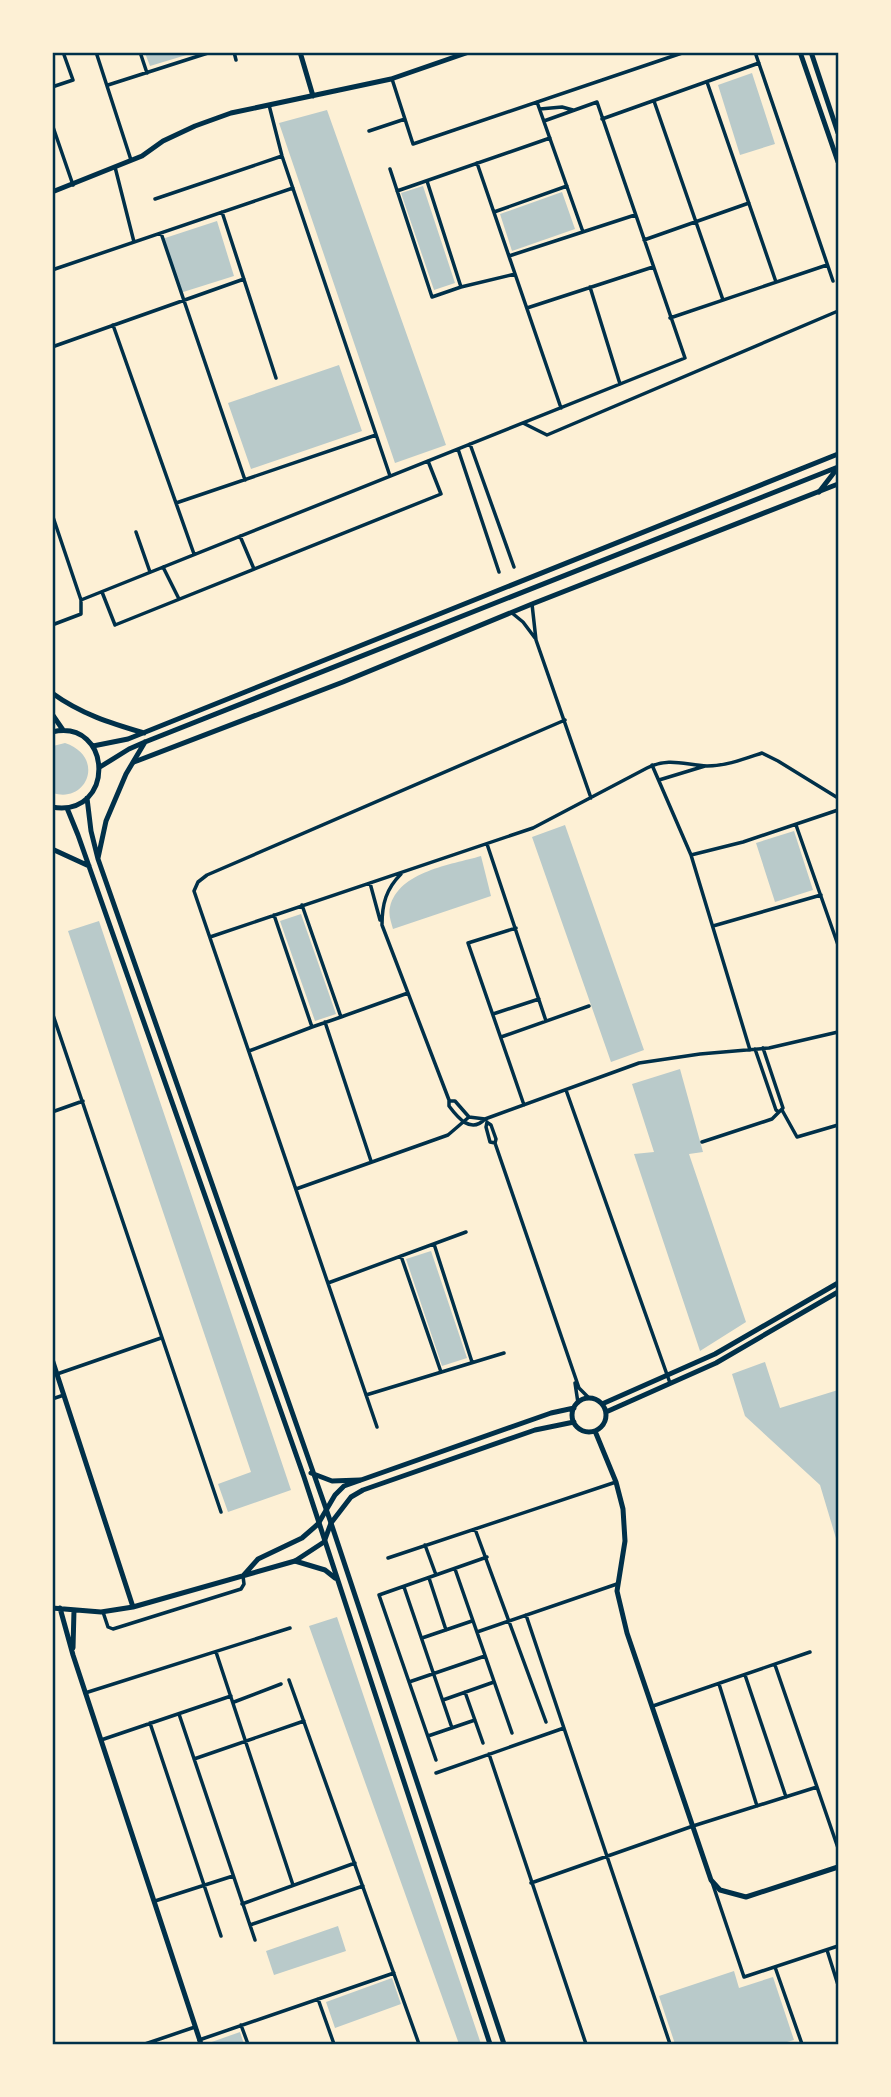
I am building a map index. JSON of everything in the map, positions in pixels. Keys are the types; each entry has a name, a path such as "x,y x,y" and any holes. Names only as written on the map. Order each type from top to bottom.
{"main road":[{"path":"300,52 313,96"},
{"path":"52,192 131,160 195,126 230,113 391,79 469,52"},
{"path":"800,52 838,162"},
{"path":"811,52 838,133"},
{"path":"93,746 144,733 838,454"},
{"path":"819,492 838,468"},
{"path":"100,767 145,742 838,468"},
{"path":"134,762 343,682 511,612 838,484"},
{"path":"52,693 101,721 144,733"},
{"path":"52,714 63,730"},
{"path":"52,732 63,730 80,735 93,746 100,767 98,783 87,798 67,807 52,807"},
{"path":"98,859 106,821 145,742"},
{"path":"87,798 98,859 311,1473 331,1523 504,2045"},
{"path":"67,807 295,1451 490,2045"},
{"path":"52,849 89,866"},
{"path":"602,1404 715,1354 838,1283"},
{"path":"606,1412 716,1363 838,1292"},
{"path":"52,1359 133,1606"},
{"path":"243,1576 258,1559 302,1538 318,1524 344,1486 576,1405 589,1398 602,1404 606,1412 604,1423 595,1431 582,1431 574,1422 576,1405"},
{"path":"531,1421 535,1430"},
{"path":"52,1608 103,1612 295,1561 324,1542 331,1523 351,1497 363,1490 535,1430 574,1422"},
{"path":"595,1431 616,1482 623,1509 625,1541 617,1584 627,1633 711,1880 720,1890 746,1897 838,1867"},
{"path":"392,1469 395,1479"},
{"path":"311,1473 332,1481 360,1480"},
{"path":"295,1561 325,1570 337,1580"},
{"path":"60,1608 85,1693 200,2042"},
{"path":"73,1655 74,1610"}],"street":[{"path":"52,87 73,80 63,52"},
{"path":"96,52 131,160"},
{"path":"140,52 147,73"},
{"path":"108,85 212,52"},
{"path":"234,52 236,60"},
{"path":"666,52 668,58"},
{"path":"391,79 413,144 685,52"},
{"path":"755,52 834,281"},
{"path":"602,119 759,63"},
{"path":"707,82 776,282"},
{"path":"654,101 723,300"},
{"path":"537,102 583,232"},
{"path":"81,600 685,358 597,103 544,121"},
{"path":"268,104 282,156 390,476"},
{"path":"540,109 562,107 576,110"},
{"path":"369,131 405,119"},
{"path":"53,127 73,185"},
{"path":"397,191 550,138"},
{"path":"155,199 282,156"},
{"path":"477,163 561,408"},
{"path":"115,167 134,242"},
{"path":"390,169 432,297 515,274"},
{"path":"426,181 461,287"},
{"path":"494,212 567,186"},
{"path":"52,270 293,188"},
{"path":"644,240 749,203"},
{"path":"222,212 276,378"},
{"path":"509,256 635,215"},
{"path":"161,233 245,480"},
{"path":"670,318 827,265"},
{"path":"527,308 653,267"},
{"path":"52,347 244,279"},
{"path":"590,287 621,384"},
{"path":"523,423 547,435 838,311"},
{"path":"113,326 194,554"},
{"path":"176,503 376,435"},
{"path":"470,444 514,567"},
{"path":"458,449 499,572"},
{"path":"102,592 115,625 179,600 441,494 428,461"},
{"path":"52,514 81,600 81,614 52,625"},
{"path":"136,532 150,572"},
{"path":"240,536 254,569"},
{"path":"163,567 179,600"},
{"path":"532,604 536,640 591,798"},
{"path":"511,612 523,622 536,640"},
{"path":"377,1427 194,891 198,882 207,875 565,720"},
{"path":"659,780 762,753 838,798"},
{"path":"210,937 533,828 652,765 676,761 707,766"},
{"path":"652,765 691,855 752,1050 776,1110 781,1111"},
{"path":"691,855 743,842 838,810"},
{"path":"796,825 838,945"},
{"path":"487,844 546,1021"},
{"path":"382,925 390,884 402,872"},
{"path":"369,883 449,1106 464,1124 482,1123 639,1063 752,1050 838,1032"},
{"path":"713,926 821,895"},
{"path":"302,905 341,1017"},
{"path":"274,915 312,1027"},
{"path":"516,928 468,943 524,1105"},
{"path":"249,1051 409,993"},
{"path":"493,1014 539,999"},
{"path":"501,1037 589,1006"},
{"path":"52,1012 221,1512"},
{"path":"325,1022 371,1161"},
{"path":"763,1048 781,1111 797,1137 838,1125"},
{"path":"566,1090 670,1383"},
{"path":"449,1100 455,1101 469,1118 487,1120"},
{"path":"52,1112 83,1101"},
{"path":"702,1142 772,1119 781,1111"},
{"path":"296,1189 449,1135 469,1118"},
{"path":"487,1120 490,1142 495,1143 579,1388 589,1398"},
{"path":"328,1283 466,1232"},
{"path":"434,1244 472,1363"},
{"path":"401,1256 441,1372"},
{"path":"57,1374 162,1338"},
{"path":"366,1395 504,1353"},
{"path":"574,1374 576,1405"},
{"path":"52,1399 64,1395"},
{"path":"388,1558 616,1482"},
{"path":"475,1528 545,1722"},
{"path":"425,1545 436,1575"},
{"path":"436,1760 379,1595 487,1557"},
{"path":"455,1569 512,1734"},
{"path":"103,1612 108,1627 113,1629 241,1589 244,1584 243,1576"},
{"path":"429,1578 446,1630"},
{"path":"476,1633 617,1584"},
{"path":"404,1587 453,1728"},
{"path":"526,1615 670,2045"},
{"path":"422,1638 472,1621"},
{"path":"85,1693 290,1629"},
{"path":"216,1652 293,1885"},
{"path":"651,1707 810,1652"},
{"path":"409,1682 485,1656"},
{"path":"775,1665 838,1848"},
{"path":"745,1675 786,1797"},
{"path":"289,1681 419,2045"},
{"path":"443,1700 494,1682"},
{"path":"233,1702 281,1684"},
{"path":"719,1684 757,1806"},
{"path":"464,1692 483,1743"},
{"path":"101,1740 231,1696"},
{"path":"179,1714 255,1940"},
{"path":"428,1737 475,1720"},
{"path":"194,1759 304,1721"},
{"path":"150,1723 221,1936"},
{"path":"436,1773 564,1728"},
{"path":"489,1754 586,2045"},
{"path":"531,1883 693,1826 817,1787"},
{"path":"242,1903 355,1863"},
{"path":"154,1901 233,1876"},
{"path":"711,1880 744,1977 838,1946"},
{"path":"250,1925 363,1886"},
{"path":"827,1950 838,1985"},
{"path":"775,1967 801,2044"},
{"path":"200,2042 394,1973"},
{"path":"318,1999 334,2045"},
{"path":"242,2025 248,2045"},
{"path":"145,2045 195,2027"}],"shaded area":[{"path":"145,52 193,53 150,66"},
{"path":"752,73 775,144 740,155 718,85"},
{"path":"327,110 446,445 395,463 279,123"},
{"path":"423,186 455,283 434,290 401,193"},
{"path":"562,192 575,229 512,251 500,214"},
{"path":"217,221 234,276 180,293 162,239"},
{"path":"339,365 362,431 251,469 228,403"},
{"path":"65,743 78,750 85,758 88,768 83,786 65,795 53,793 53,746"},
{"path":"565,825 644,1050 611,1062 532,837"},
{"path":"794,831 813,890 775,902 756,843"},
{"path":"481,856 491,896 393,929 390,907 395,895 404,885 428,871"},
{"path":"301,914 336,1014 315,1021 280,921"},
{"path":"99,921 291,1490 228,1512 218,1484 251,1472 68,931"},
{"path":"680,1069 703,1152 689,1154 746,1322 700,1351 634,1154 654,1152 632,1084"},
{"path":"431,1251 467,1358 442,1366 406,1259"},
{"path":"765,1362 780,1408 838,1390 838,1545 820,1485 745,1416 732,1374"},
{"path":"337,1617 481,2044 459,2044 309,1626"},
{"path":"338,1926 346,1951 274,1975 266,1951"},
{"path":"734,1971 739,1988 773,1977 794,2040 780,2044 675,2044 659,1996"},
{"path":"392,1978 401,2004 335,2028 326,2002"},
{"path":"240,2032 244,2044 206,2044"}]}
